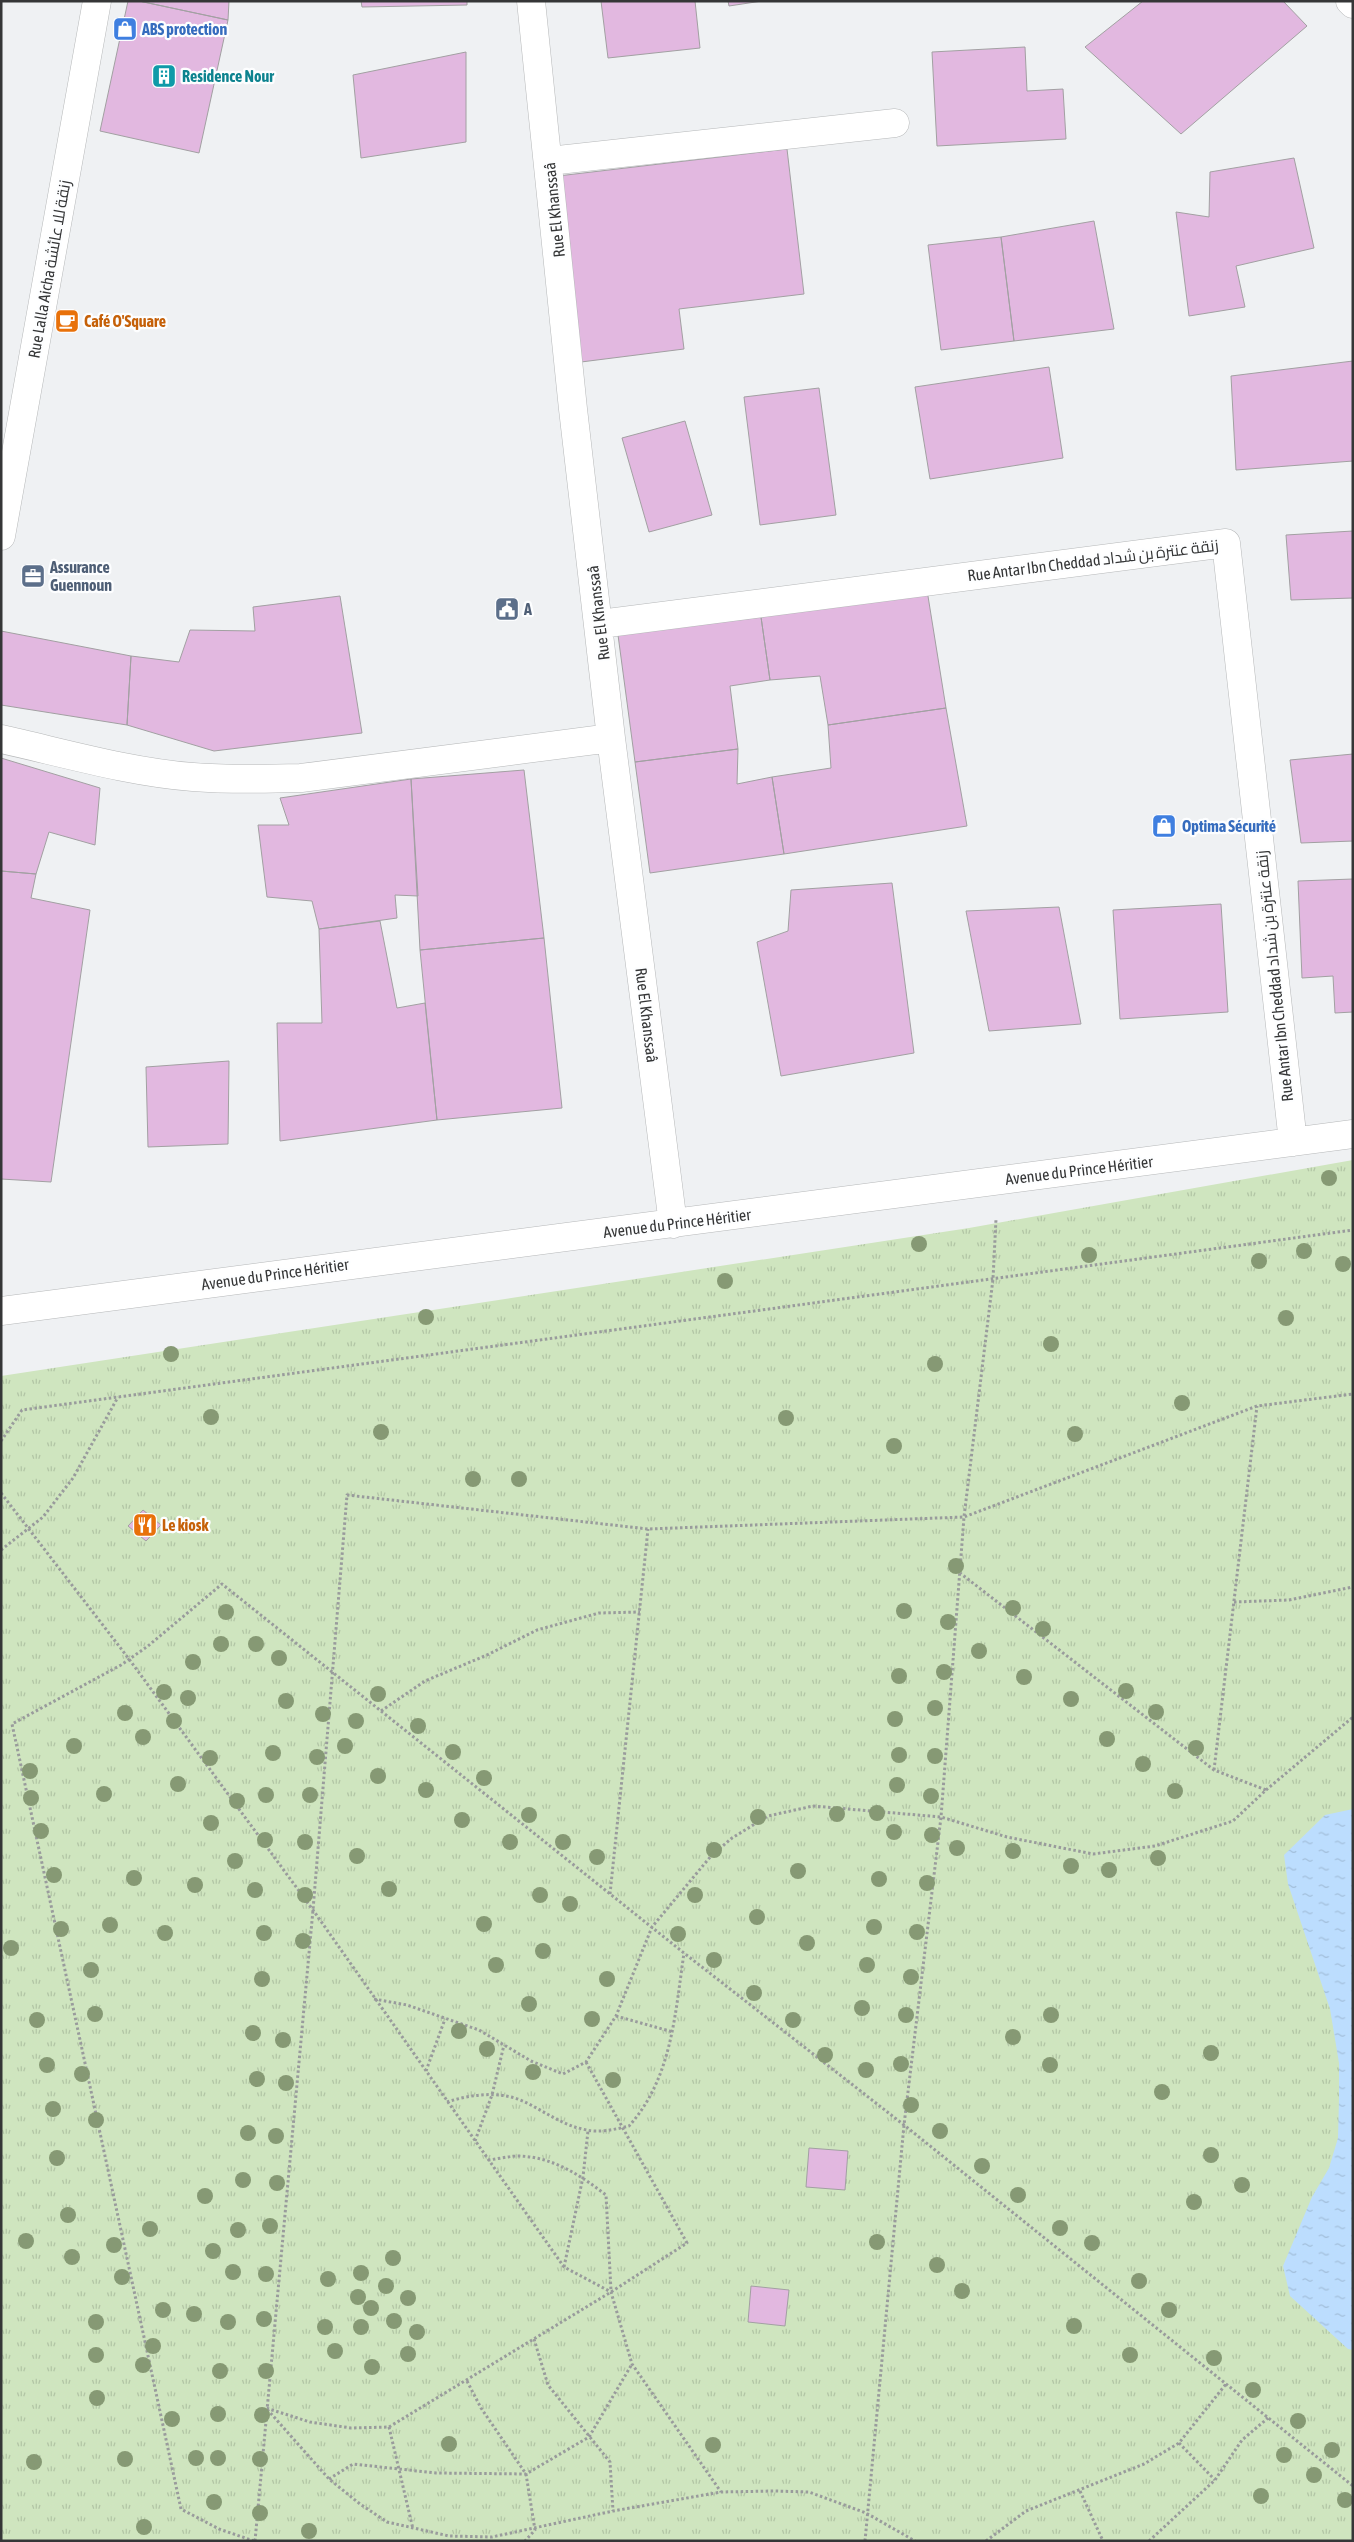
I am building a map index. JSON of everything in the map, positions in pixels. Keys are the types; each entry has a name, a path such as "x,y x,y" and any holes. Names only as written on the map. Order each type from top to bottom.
{"street":[{"name":"Rue Lalla Aicha زنقة للا عائشة","path":"2,528 97,1"},
{"name":"Rue El Khanssaâ","path":"531,1 573,408 600,624 611,738 674,1224"},
{"path":"1350,1 1353,4"},
{"path":"549,161 895,123"},
{"name":"Rue Antar Ibn Cheddad زنقة عنترة بن شداد","path":"600,624 1226,542 1293,1142"},
{"path":"1,739 151,771 191,777 251,780 301,778 611,738"},
{"name":"Avenue du Prince Héritier","path":"1,1311 1353,1134"}],"path":[{"path":"865,2541 866,2513 904,2125 941,1817 964,1517 993,1279 998,1181"},
{"path":"1,1441 22,1410 1353,1230"},
{"path":"1353,1394 1257,1406 964,1517 648,1529 348,1495 332,1672 313,1910 255,2541 218,2529 180,2509 12,1724 129,1659 148,1646 222,1584 332,1672 610,1894 652,1927 684,1953 904,2125 1353,2486"},
{"path":"1,1550 43,1517 73,1478 118,1397"},
{"path":"1214,1770 1257,1406"},
{"path":"1,1493 30,1528 129,1659 313,1910 564,2268 611,2292"},
{"path":"610,1894 648,1529"},
{"path":"960,1573 1214,1770 1266,1790"},
{"path":"1234,1602 1289,1600 1353,1587"},
{"path":"381,1711 425,1681 487,1655 536,1630 598,1613 640,1612"},
{"path":"374,1999 407,2005 479,2030 504,2045 564,2074 586,2062 616,2016 652,1927 711,1856 732,1838 768,1816 813,1806 941,1817 1007,1837 1093,1854 1155,1846 1233,1820 1353,1717"},
{"path":"447,2102 469,2094 492,2095 525,2101 560,2122 588,2131 629,2126 644,2110 664,2069 672,2032 684,1953"},
{"path":"616,2016 672,2032"},
{"path":"426,2071 445,2019"},
{"path":"475,2141 492,2095 504,2045"},
{"path":"266,2408 310,2422 350,2428 389,2427 611,2292 687,2243 586,2062"},
{"path":"564,2268 582,2177 588,2131"},
{"path":"488,2160 519,2156 558,2164 582,2177 606,2195 611,2292 632,2364 721,2492"},
{"path":"534,2339 548,2385 610,2462 613,2511"},
{"path":"329,2479 353,2464 399,2470 484,2475 526,2474 550,2458 589,2437 632,2364"},
{"path":"467,2380 481,2408 526,2474 536,2530"},
{"path":"986,2541 1026,2511 1144,2464 1179,2443 1226,2384"},
{"path":"266,2408 329,2479 387,2522 449,2536 492,2538 536,2530 613,2511 721,2492 809,2492 866,2513 915,2541"},
{"path":"1149,2541 1216,2480 1242,2440 1268,2418"},
{"path":"389,2427 413,2528"},
{"path":"1179,2443 1216,2480"},
{"path":"1080,2491 1103,2541"},
{"path":"525,2541 536,2530"}],"green space":[{"path":"1353,1160 1353,2541 1,2541 1,1376 969,1228"}],"water":[{"path":"1353,1809 1353,2350 1348,2349 1290,2296 1283,2266 1312,2197 1329,2168 1338,2138 1339,2099 1339,2063 1330,2009 1288,1884 1284,1855 1325,1815"}],"building":[{"name":"Residence Nour","path":"128,1 139,1 228,20 199,153 100,131"},
{"path":"139,1 229,1 228,20"},
{"path":"361,1 467,1 467,5 362,7"},
{"path":"601,1 695,1 700,48 608,58"},
{"path":"728,1 762,1 729,6"},
{"path":"1143,1 1283,1 1307,26 1181,134 1085,47"},
{"path":"1025,47 1027,91 1063,89 1066,139 937,146 932,52"},
{"path":"466,52 466,142 361,158 353,75"},
{"path":"787,149 804,294 679,309 684,349 581,362 558,176"},
{"path":"1294,158 1314,248 1236,266 1245,307 1189,316 1176,212 1209,217 1210,172"},
{"path":"1094,221 1114,329 1014,341 1001,237"},
{"path":"1001,237 1014,341 941,350 928,245"},
{"path":"1353,361 1353,461 1236,470 1231,376"},
{"path":"1049,367 1063,458 930,479 915,387"},
{"path":"819,388 836,515 760,525 744,397"},
{"path":"685,421 712,515 649,532 622,438"},
{"path":"1353,531 1353,598 1291,600 1286,535"},
{"path":"927,590 946,708 828,725 820,676 770,680 761,617"},
{"path":"340,596 362,733 214,751 127,725 131,656 179,662 190,630 255,631 253,607"},
{"path":"761,617 770,680 730,686 738,749 635,762 618,635"},
{"path":"1,631 131,656 127,725 1,705"},
{"path":"946,708 967,826 784,854 772,777 831,768 828,725"},
{"path":"738,749 737,784 772,777 784,854 650,873 635,762"},
{"path":"1353,754 1353,841 1301,843 1290,760"},
{"path":"1,758 100,788 95,845 49,832 36,874 1,871"},
{"path":"524,770 544,938 420,950 411,779"},
{"path":"411,779 418,896 395,895 397,918 319,929 312,901 267,897 258,825 289,825 280,798"},
{"path":"1,871 36,874 31,898 90,910 51,1182 1,1179"},
{"path":"1353,879 1353,1012 1335,1013 1333,976 1302,978 1298,881"},
{"path":"892,883 914,1053 781,1076 757,942 788,931 791,890"},
{"path":"1221,904 1228,1012 1120,1019 1113,910"},
{"path":"1059,907 1081,1024 989,1031 966,911"},
{"path":"380,921 397,1008 425,1003 437,1120 280,1141 277,1023 322,1023 319,929"},
{"path":"544,938 562,1108 437,1120 420,950"},
{"path":"229,1061 228,1144 148,1147 146,1067"},
{"path":"143,1510 161,1525 146,1541 128,1526"},
{"path":"809,2148 848,2151 845,2190 806,2187"},
{"path":"751,2286 789,2290 785,2326 748,2322"}],"place":[{"name":"ABS protection","path":"125,29"},
{"name":"Residence Nour","path":"164,76"},
{"name":"Café O'Square","path":"67,321"},
{"name":"Assurance Guennoun","path":"33,576"},
{"name":"A","path":"507,609"},
{"name":"Optima Sécurité","path":"1164,826"},
{"name":"Le kiosk","path":"145,1525"}]}
